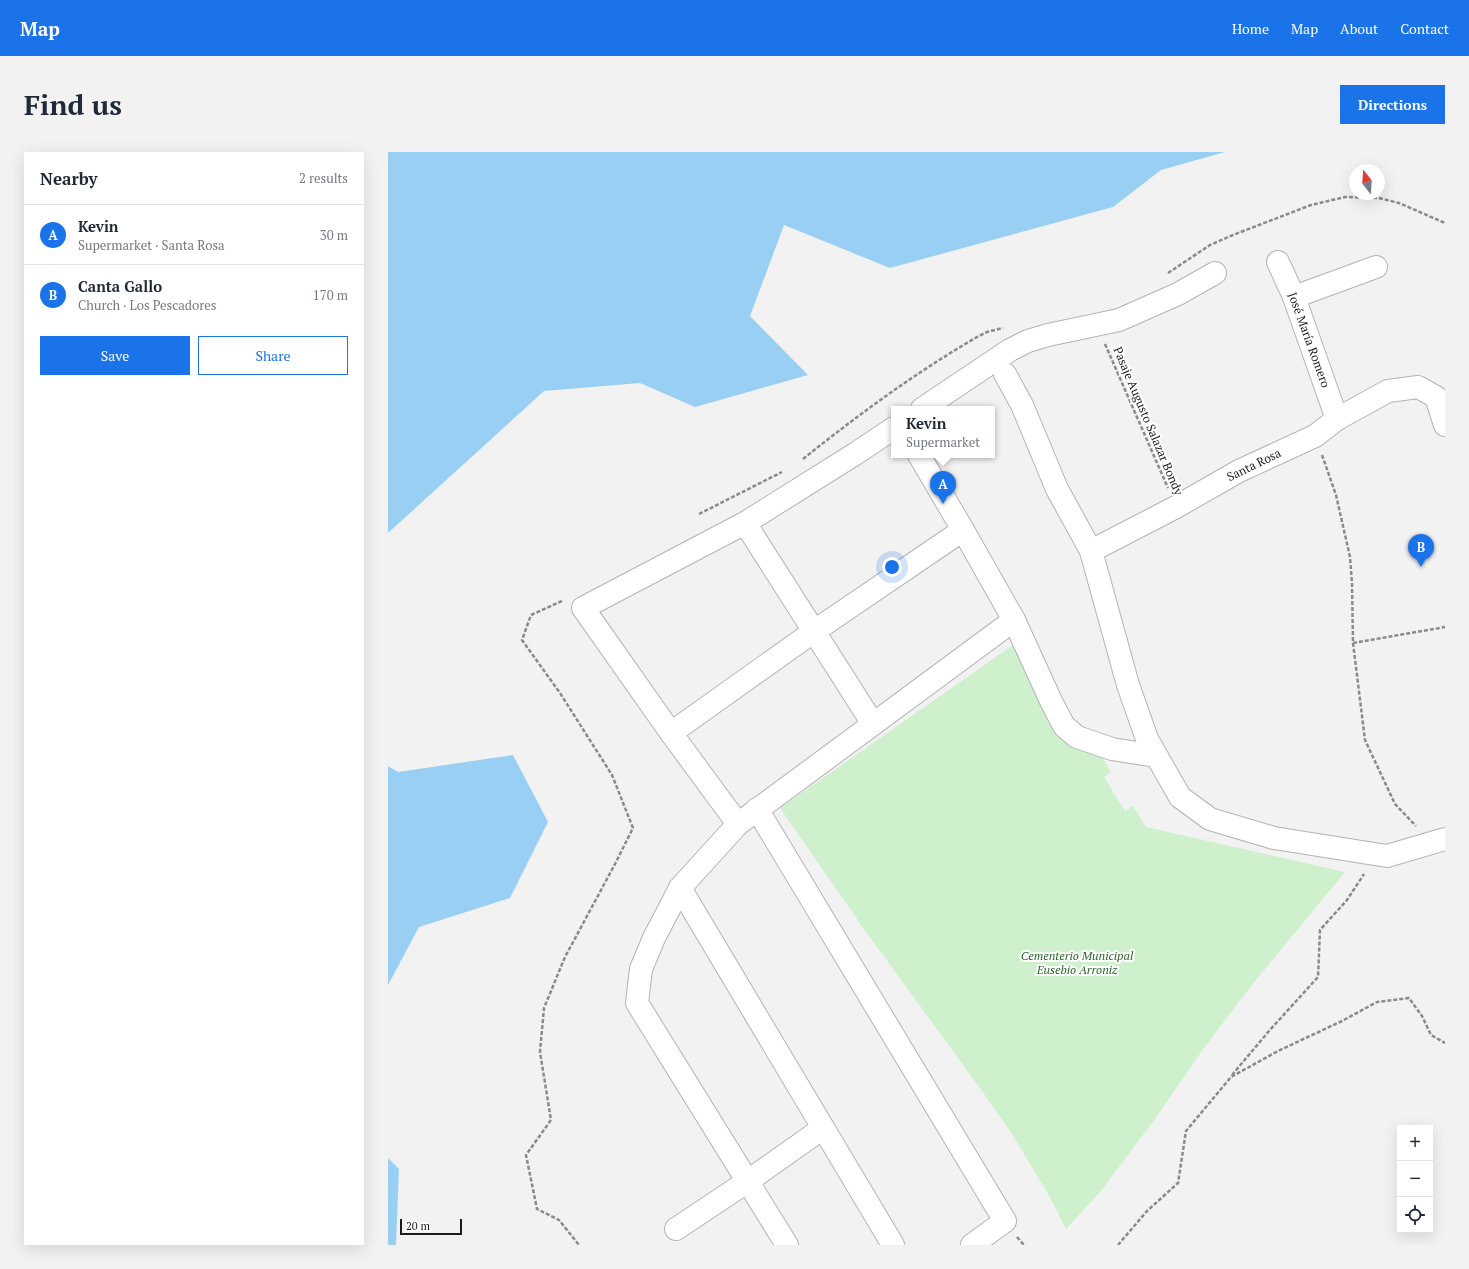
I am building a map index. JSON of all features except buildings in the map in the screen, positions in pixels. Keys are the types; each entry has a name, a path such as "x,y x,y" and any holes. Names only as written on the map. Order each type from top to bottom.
{"street":[{"name":"José María Romero","path":"1278,262 1294,297 1337,419"},
{"path":"1294,297 1376,267"},
{"path":"926,406 1010,350 1028,341 1048,335 1119,320 1178,294 1215,273"},
{"path":"1005,374 1022,405 1057,489 1091,551 1128,685 1147,738 1180,797 1210,818 1274,838 1387,856 1439,841"},
{"name":"Santa Rosa","path":"1091,551 1176,507 1239,471 1315,436 1337,419 1388,391 1418,387 1436,397 1445,425"},
{"path":"738,824 671,733 583,608 745,523 891,430"},
{"path":"921,458 1014,620 1064,726 1077,737 1112,749 1156,756"},
{"path":"745,523 873,724"},
{"path":"671,733 813,632 963,530"},
{"path":"788,1245 637,1002 641,969 654,938 680,888 738,824 1014,620"},
{"path":"757,809 1005,1221 972,1245"},
{"path":"680,888 893,1245"},
{"path":"676,1229 748,1181 823,1128"}],"path":[{"name":"Pasaje Augusto Salazar Bondy","path":"1104,342 1176,507"},
{"path":"1315,436 1336,495 1350,556 1353,643 1365,740 1395,804 1439,841"},
{"path":"579,1245 559,1220 537,1209 526,1155 551,1120 540,1052 544,1008 565,957 633,828 612,775 560,693 522,640 531,615 578,594 583,608"},
{"path":"1353,643 1445,627"},
{"path":"1118,1245 1148,1211 1178,1183 1186,1131 1269,1031 1318,976 1320,930 1347,900 1377,854"},
{"path":"1231,1077 1278,1051 1342,1021 1377,1002 1410,998 1422,1016 1431,1034 1445,1043"}],"green space":[{"name":"Cementerio Municipal Eusebio Arroniz","path":"1013,645 1057,735 1101,756 1111,772 1104,777 1125,811 1133,806 1146,827 1345,872 1251,986 1204,1048 1155,1119 1101,1191 1066,1229 1051,1199 1012,1134 866,932 780,808"}],"water":[{"path":"388,152 1225,152 1161,170 1113,207 890,268 784,225 750,316 808,375 695,407 640,383 544,391 388,533"},
{"path":"513,755 548,822 510,898 419,927 388,985 388,766 398,772"},
{"path":"388,1158 399,1169 396,1245 388,1245"}],"place":[{"name":"Kevin","path":"943,504"},
{"name":"Canta Gallo","path":"1421,567"}]}
